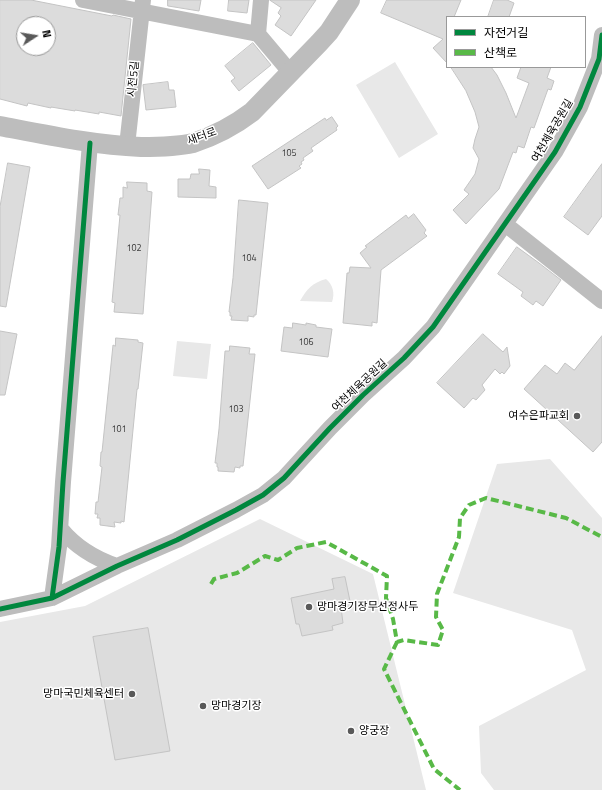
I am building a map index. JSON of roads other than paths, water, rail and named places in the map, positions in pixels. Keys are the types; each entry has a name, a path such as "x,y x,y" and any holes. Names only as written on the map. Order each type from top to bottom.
{"street":[{"path":"83,0 143,6 258,34 290,72"},
{"path":"258,34 261,0"},
{"name":"새터로","path":"0,126 90,143 127,146 176,146 216,134 252,112 329,32 350,0"},
{"name":"시전5길","path":"127,146 143,6"},
{"name":"여천체육공원길","path":"0,608 52,598 117,566 177,540 236,510 263,495 284,478 336,423 434,327 555,152 580,107 599,59 602,35"},
{"path":"52,598 61,529 63,482 90,143"},
{"path":"504,224 602,301"},
{"path":"61,529 90,554 98,559 117,566"}],"place":[{"name":"여수은파교회","path":"577,416"},
{"name":"망마경기장무선정사두","path":"309,607"},
{"name":"망마국민체육센터","path":"132,694"},
{"name":"망마경기장","path":"203,706"},
{"name":"양궁장","path":"351,731"}]}
